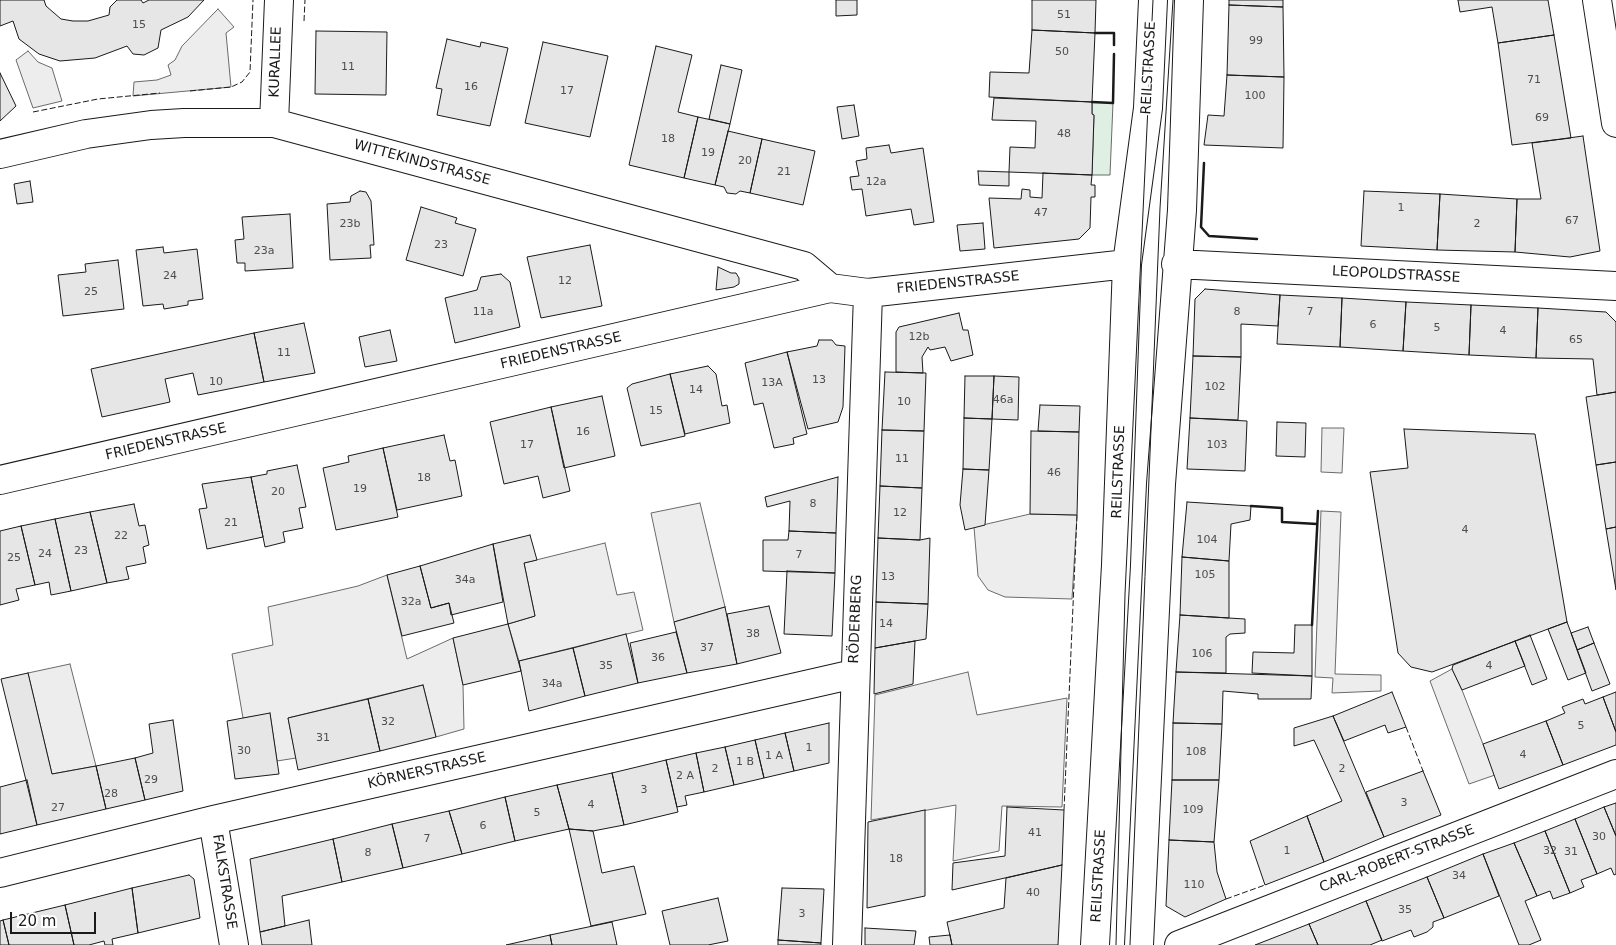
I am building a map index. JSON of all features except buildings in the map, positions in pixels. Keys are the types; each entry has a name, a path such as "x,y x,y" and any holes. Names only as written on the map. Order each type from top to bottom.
{"street":[{"name":"KURALLEE","path":"274,123 279,0"},
{"name":"REILSTRASSE","path":"1095,945 1116,557 1127,264 1148,108 1152,0"},
{"path":"1139,945 1161,484 1176,264 1182,210 1189,0"},
{"path":"1597,0 1616,123"},
{"name":"WITTEKINDSTRASSE","path":"0,154 86,134 151,125 274,123 804,266 830,288"},
{"name":"FRIEDENSTRASSE","path":"0,480 830,288 868,293 1127,264"},
{"name":"LEOPOLDSTRASSE","path":"1176,264 1616,286"},
{"name":"RÖDERBERG","path":"847,945 854,674 868,293"},
{"name":"KÖRNERSTRASSE","path":"0,873 214,820 854,674"},
{"name":"CARL-ROBERT-STRASSE","path":"1179,945 1616,774"},
{"name":"FALKSTRASSE","path":"214,820 234,945"}],"green space":[{"path":"1092,102 1113,103 1110,175 1092,175 1094,115 1092,114"}],"shaded area":[{"path":"218,9 234,27 226,33 231,87 133,96 134,82 157,80 171,75 168,65 175,60 182,46"},
{"path":"28,51 38,62 52,68 62,101 33,108 16,60"},
{"path":"1322,428 1344,428 1342,473 1321,472"},
{"path":"700,503 725,607 674,622 651,513"},
{"path":"1321,511 1341,512 1335,674 1381,675 1381,691 1332,693 1333,678 1315,677"},
{"path":"1030,514 1077,515 1072,599 1005,597 988,590 978,576 974,527"},
{"path":"605,543 617,595 634,592 643,630 519,661 508,624 535,616 524,563"},
{"path":"387,575 407,659 453,638 463,685 464,729 436,737 423,685 288,718 296,758 277,761 270,714 243,718 232,654 273,645 268,607 358,586"},
{"path":"70,664 96,766 52,774 28,673"},
{"path":"1452,669 1495,775 1469,784 1430,681"},
{"path":"968,672 977,715 1067,698 1062,807 1002,806 999,851 953,861 956,805 871,820 875,695"}],"tram line":[{"path":"1116,945 1125,594 1153,0"},
{"path":"1130,945 1160,208 1173,0"}],"fence":[{"path":"190,91 231,87 242,82 250,72 253,0"},
{"path":"304,21 305,0"},
{"path":"33,112 98,99 160,93"},
{"path":"1064,810 1077,515"},
{"path":"1406,727 1423,771"},
{"path":"1226,899 1265,885"}],"wall":[{"path":"1095,33 1114,33 1114,45"},
{"path":"1092,102 1113,103 1114,54"},
{"path":"1204,163 1201,227 1209,236 1257,239"},
{"path":"1251,506 1282,508 1282,522 1317,524"},
{"path":"1312,625 1318,511"}]}
